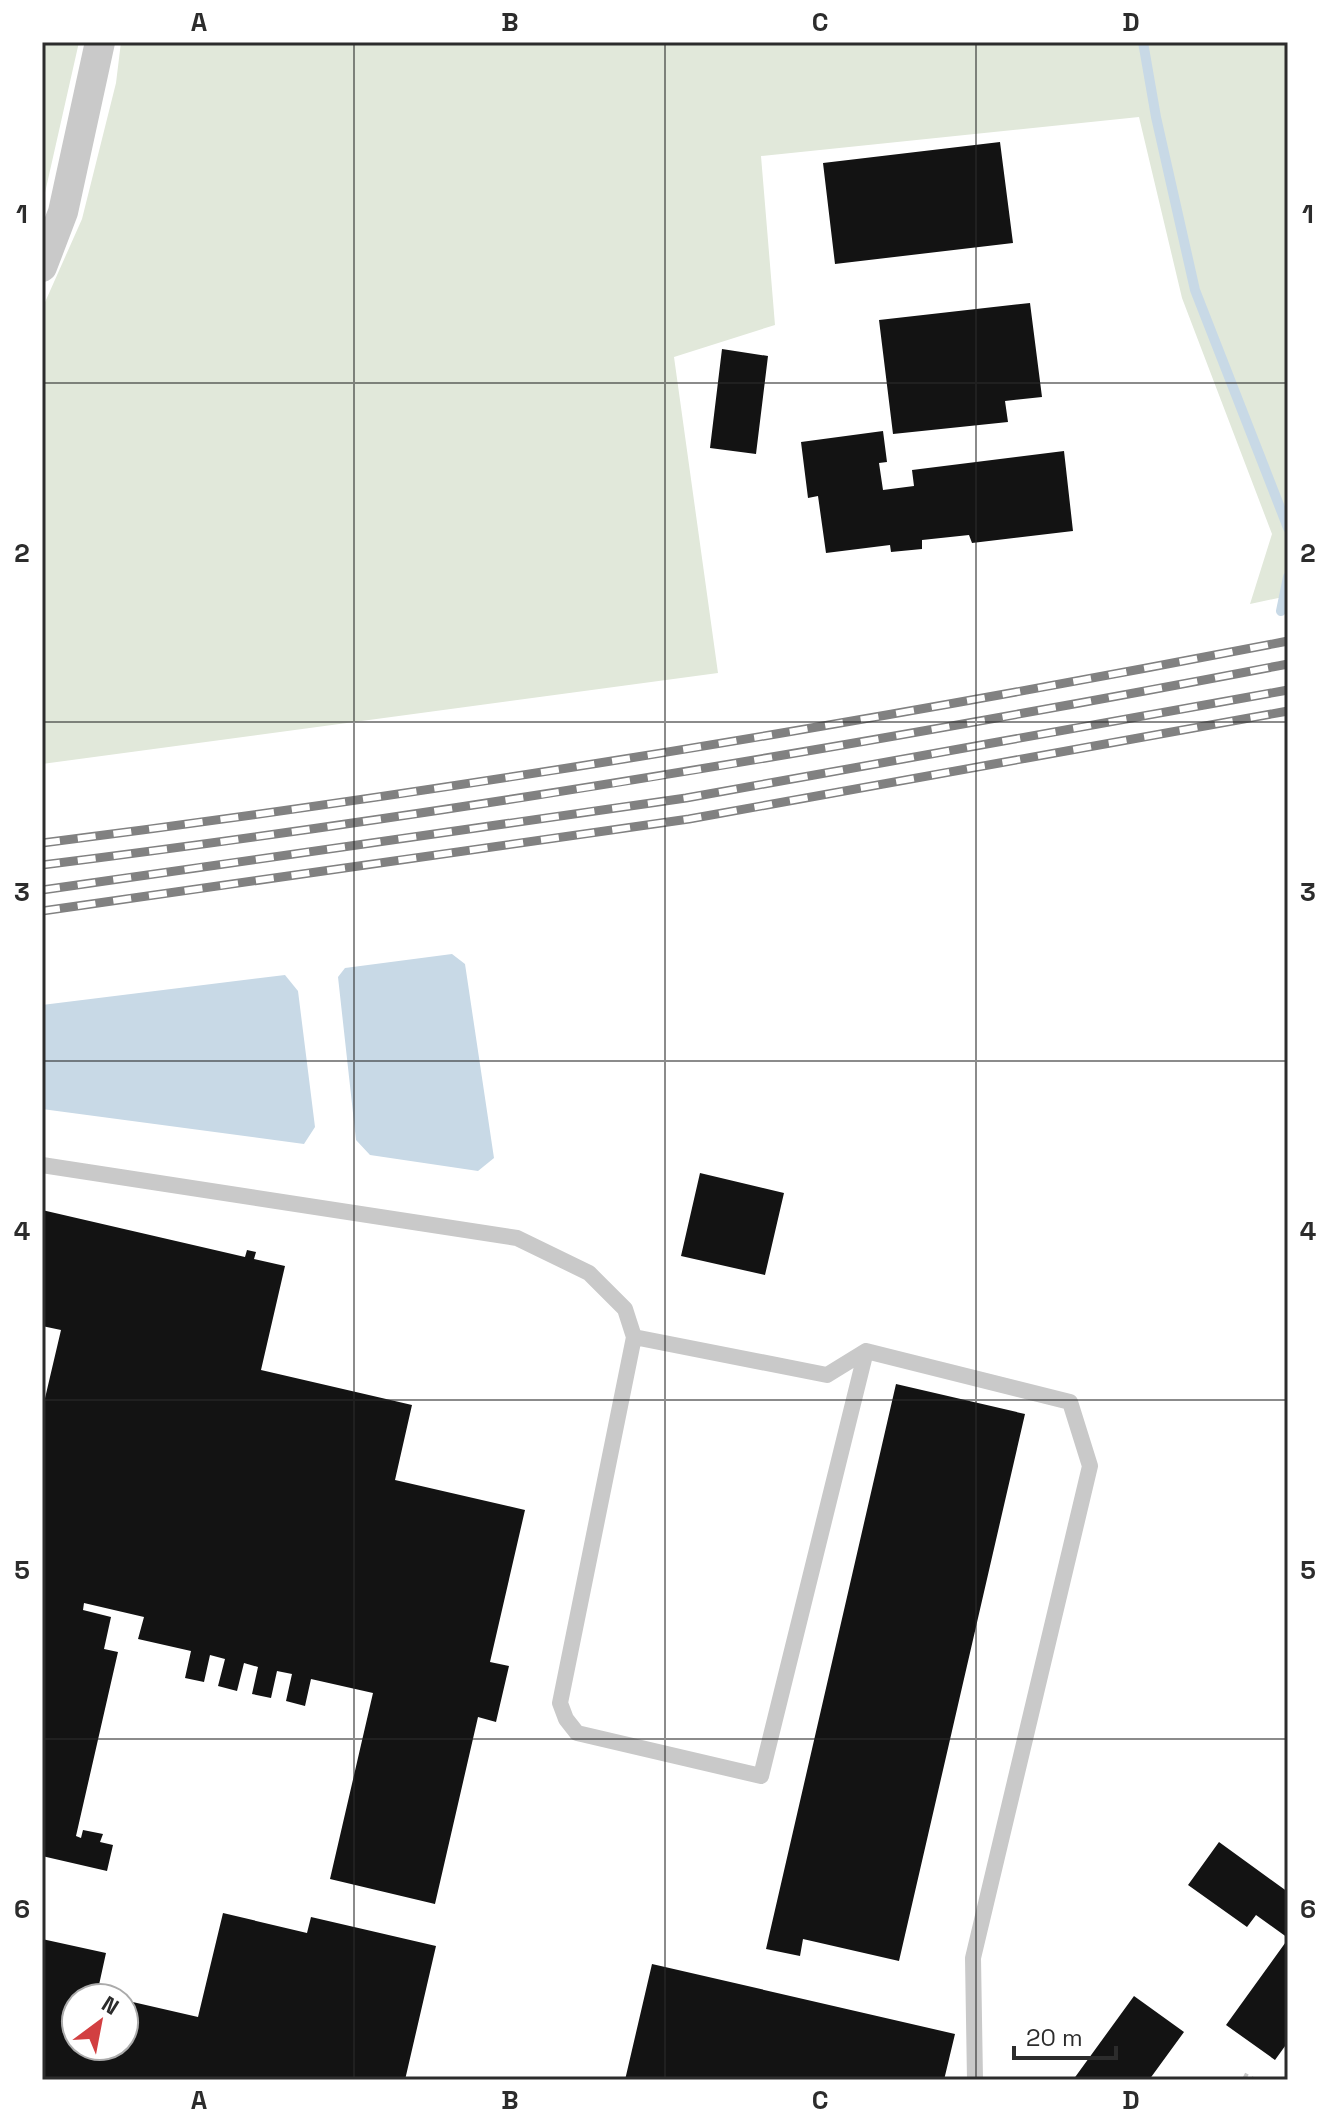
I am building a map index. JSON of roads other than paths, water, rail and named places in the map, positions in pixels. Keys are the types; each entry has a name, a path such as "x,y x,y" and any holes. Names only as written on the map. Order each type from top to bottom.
{"street":[{"path":"42,267 63,212 100,42"}],"lane":[{"path":"42,1165 517,1238 589,1273 625,1309 634,1337 560,1703 566,1719 577,1733 761,1776 866,1351"},
{"path":"634,1337 827,1375 866,1351 1070,1402 1090,1466 973,1958 975,2080"}],"water":[{"path":"452,954 465,964 494,1158 478,1171 370,1155 356,1140 338,977 345,968"},
{"path":"285,975 298,991 315,1127 304,1144 42,1109 42,1005"}],"waterway":[{"path":"1143,42 1156,117 1195,290 1288,528"},
{"path":"1281,611 1288,577"}],"railway":[{"path":"42,843 355,800 667,752 978,699 1288,641"},
{"path":"42,865 355,823 666,775 1288,664"},
{"path":"42,890 686,798 1288,690"},
{"path":"42,911 689,819 1288,711"}]}
